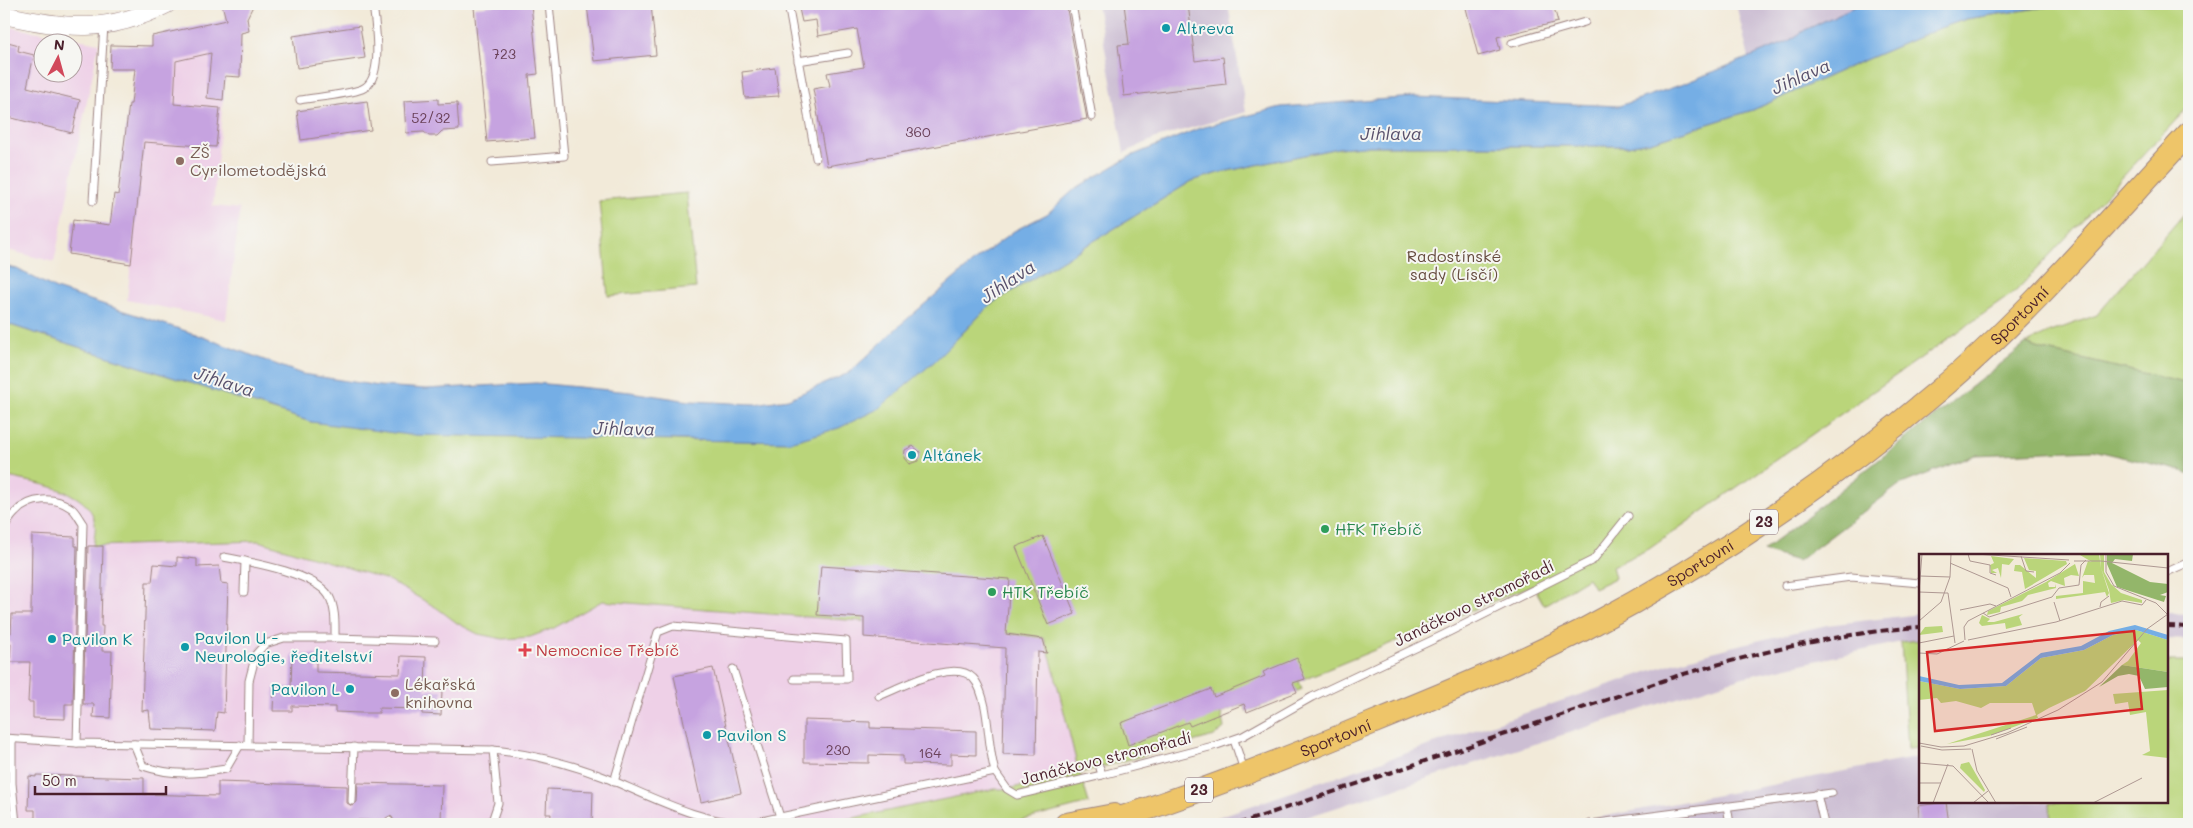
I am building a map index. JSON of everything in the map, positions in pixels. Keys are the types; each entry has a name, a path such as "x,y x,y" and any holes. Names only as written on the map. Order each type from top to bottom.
{"main road":[{"name":"Sportovní","path":"1101,824 1152,808 1310,749 1455,689 1591,625 1687,571 1756,528 1856,457 1939,391 2016,319 2189,133"},
{"path":"1066,824 1152,808"},
{"path":"1117,824 1152,808"}],"street":[{"path":"4,15 51,25 104,25 140,15 167,4"}],"lane":[{"path":"300,100 363,88 372,80 376,62 376,36 372,4"},
{"path":"492,162 564,156 549,4"},
{"path":"788,4 816,158"},
{"path":"1072,4 1092,117"},
{"path":"1512,43 1585,22"},
{"path":"93,201 104,25"},
{"path":"798,61 848,53"},
{"path":"4,528 17,510 31,502 47,499 61,502 73,509 83,524 77,742"},
{"name":"Janáčkovo stromořadí","path":"8,738 134,744 354,747 516,752 558,761 719,821 752,823 995,772 1007,789 1017,794 1101,771 1234,740 1312,697 1443,635 1593,560 1628,516"},
{"path":"224,557 272,567 313,582 328,595 335,612 335,638"},
{"path":"244,592 245,561"},
{"path":"2168,572 2189,562"},
{"path":"1785,586 1851,577 1919,583"},
{"path":"614,782 658,632 673,626 846,641 847,678 794,679"},
{"path":"134,744 142,766 162,772 203,773 226,769 244,745 249,681 256,654 265,644 284,638 435,641"},
{"path":"733,670 780,817"},
{"path":"879,696 931,675 954,670 967,674 976,682 983,699 989,748 995,772"},
{"path":"8,738 16,824"},
{"path":"1234,740 1245,773"},
{"path":"352,801 354,747"},
{"path":"491,824 498,804 493,750"},
{"path":"1590,824 1832,792"},
{"path":"1817,794 1824,824"},
{"path":"1727,806 1730,824"},
{"path":"1656,816 1659,824"}],"shaded area":[{"path":"1097,4 1228,4 1246,112 1156,138 1124,153"},
{"path":"1736,4 1860,4 1805,30 1787,42 1749,58"},
{"name":"ZŠ Cyrilometodějská","path":"226,20 223,100 213,206 240,209 226,320 127,300 147,115 152,36"},
{"path":"4,26 38,32 32,32 32,82 82,82 82,40 99,43 54,262 4,249"},
{"name":"Nemocnice Třebíč","path":"4,476 61,490 76,496 90,510 95,523 93,546 259,541 388,580 437,608 457,623 478,634 494,638 530,637 554,628 602,601 989,631 1044,638 1051,658 1080,773 824,824 4,824"},
{"path":"2168,613 2189,614 2189,640 2168,639"},
{"path":"1919,614 1919,640 1901,642 1743,677 1285,824 1197,824 1673,663 1730,647 1827,625"},
{"path":"1919,757 1919,803 2050,803 2051,824 1564,824"}],"green space":[{"name":"Radostínské sady (Lísčí)","path":"2064,4 2189,4 2189,106 2016,291 1649,549 1612,566 1615,578 1594,588 1588,578 1544,605 1533,585 1299,681 1302,689 1247,712 1244,704 1221,713 1224,728 1214,736 1080,773 1089,803 1008,824 824,824 994,789 1007,789 1079,773 1051,659 1044,638 989,631 602,601 554,628 530,637 503,639 478,634 388,580 259,541 93,546 95,523 91,511 82,502 58,489 4,476 4,323 311,422 700,441 935,361 991,304 1192,181 1218,173 1338,148 1363,146 1628,146 1650,142 1753,110 1940,28 1967,19"},
{"path":"687,193 696,288 608,296 599,201"},
{"path":"2189,208 2189,384 2043,350 2026,344 2050,332 2097,315"},
{"path":"2026,344 2043,350 2189,384 2189,475 2182,471 2093,450 1975,455 1899,485 1798,561 1763,551"},
{"path":"1919,640 1919,748 1908,749 1901,642"},
{"path":"2168,662 2189,662 2189,824 2051,824 2050,803 2168,803"}],"water":[{"name":"Jihlava","path":"1860,4 2064,4 1966,19 1858,63 1753,110 1650,142 1628,146 1363,146 1338,148 1218,173 1192,181 991,304 935,361 878,409 839,428 790,442 409,435 311,422 4,323 4,266 17,269 56,289 192,333 302,374 379,386 426,389 536,383 630,392 690,401 755,404 788,399 849,373 899,326 976,260 1014,231 1047,214 1076,188 1131,156 1200,128 1281,107 1415,97 1619,106 1683,84 1787,42 1805,30"}],"building":[{"path":"222,4 254,4 247,18 249,31 241,33 240,77 225,76 223,100 207,98 211,53 176,61 174,104 220,108 216,147 144,142 131,264 69,254 73,220 110,225 114,194 118,195 135,69 110,69 111,45 152,46 152,36 226,20"},
{"path":"531,4 538,74 529,75 535,138 487,142 474,7"},
{"path":"651,4 656,55 594,61 587,5"},
{"path":"798,4 1066,4 1087,119 827,166 813,89 830,86 827,73 864,67 857,29 818,36 816,20 802,22"},
{"path":"1124,4 1188,4 1195,61 1223,57 1226,84 1124,96 1118,45 1129,44"},
{"path":"1465,4 1553,4 1558,22 1497,37 1500,50 1478,56"},
{"path":"360,26 365,58 297,68 293,36"},
{"path":"4,41 19,45 18,51 32,54 27,87 80,100 72,133 4,116"},
{"path":"775,68 779,96 745,98 742,72"},
{"path":"438,99 438,104 457,103 459,130 442,131 437,136 429,136 424,132 406,133 404,101"},
{"path":"367,101 371,130 301,140 297,111"},
{"name":"Altánek","path":"913,446 920,452 918,461 909,464 904,458 905,450"},
{"name":"Pavilon K","path":"32,535 75,537 75,546 77,546 73,704 65,704 65,719 33,718 33,702 28,702 30,662 10,662 11,643 4,637 11,633 12,614 31,614"},
{"path":"1043,536 1075,614 1048,625 1016,547"},
{"path":"88,546 103,546 102,651 112,651 110,718 93,717 94,704 83,704"},
{"name":"Pavilon U - Neurologie, ředitelství","path":"177,557 197,559 197,567 219,566 221,583 228,584 224,713 217,712 215,731 151,729 149,710 142,711 146,582 152,582 154,564 177,566"},
{"path":"821,566 1010,579 1006,634 1043,639 1047,653 1038,652 1036,755 1003,754 1005,648 864,637 864,618 817,615"},
{"name":"Pavilon L","path":"292,654 316,655 316,672 400,674 401,656 426,657 425,690 442,690 441,715 422,714 422,709 379,708 379,713 361,713 335,712 335,707 292,706 292,711 273,711 274,687 291,687"},
{"path":"1297,658 1305,679 1293,683 1297,692 1247,712 1244,704 1190,726 1188,722 1128,745 1121,723 1211,689 1214,697 1265,676 1263,672"},
{"name":"Pavilon S","path":"713,668 741,793 701,802 674,676"},
{"path":"804,720 870,722 870,728 976,731 976,755 951,754 951,765 903,764 903,756 869,755 869,763 804,762"},
{"path":"36,775 144,778 144,794 218,796 218,782 347,786 347,803 352,806 357,802 358,783 442,785 441,822 394,821 389,816 384,821 358,820 358,824 35,824 35,810 28,810 29,776 36,777"},
{"path":"547,789 593,791 592,824 550,824 551,814 546,814"},
{"path":"1946,803 1949,824 1920,824 1918,806"}],"railway":[{"path":"2168,626 2189,627"},
{"path":"1238,824 1677,676 1797,645 1858,634 1919,627"}],"place":[{"name":"Altreva","path":"1166,28"},
{"name":"ZŠ Cyrilometodějská","path":"180,161"},
{"name":"Altánek","path":"912,455"},
{"name":"HFK Třebíč","path":"1325,529"},
{"name":"HTK Třebíč","path":"992,592"},
{"name":"Pavilon K","path":"52,639"},
{"name":"Pavilon U - Neurologie, ředitelství","path":"185,647"},
{"name":"Nemocnice Třebíč","path":"525,650"},
{"name":"Pavilon L","path":"350,689"},
{"name":"Lékařská knihovna","path":"395,693"},
{"name":"Pavilon S","path":"707,735"}]}
